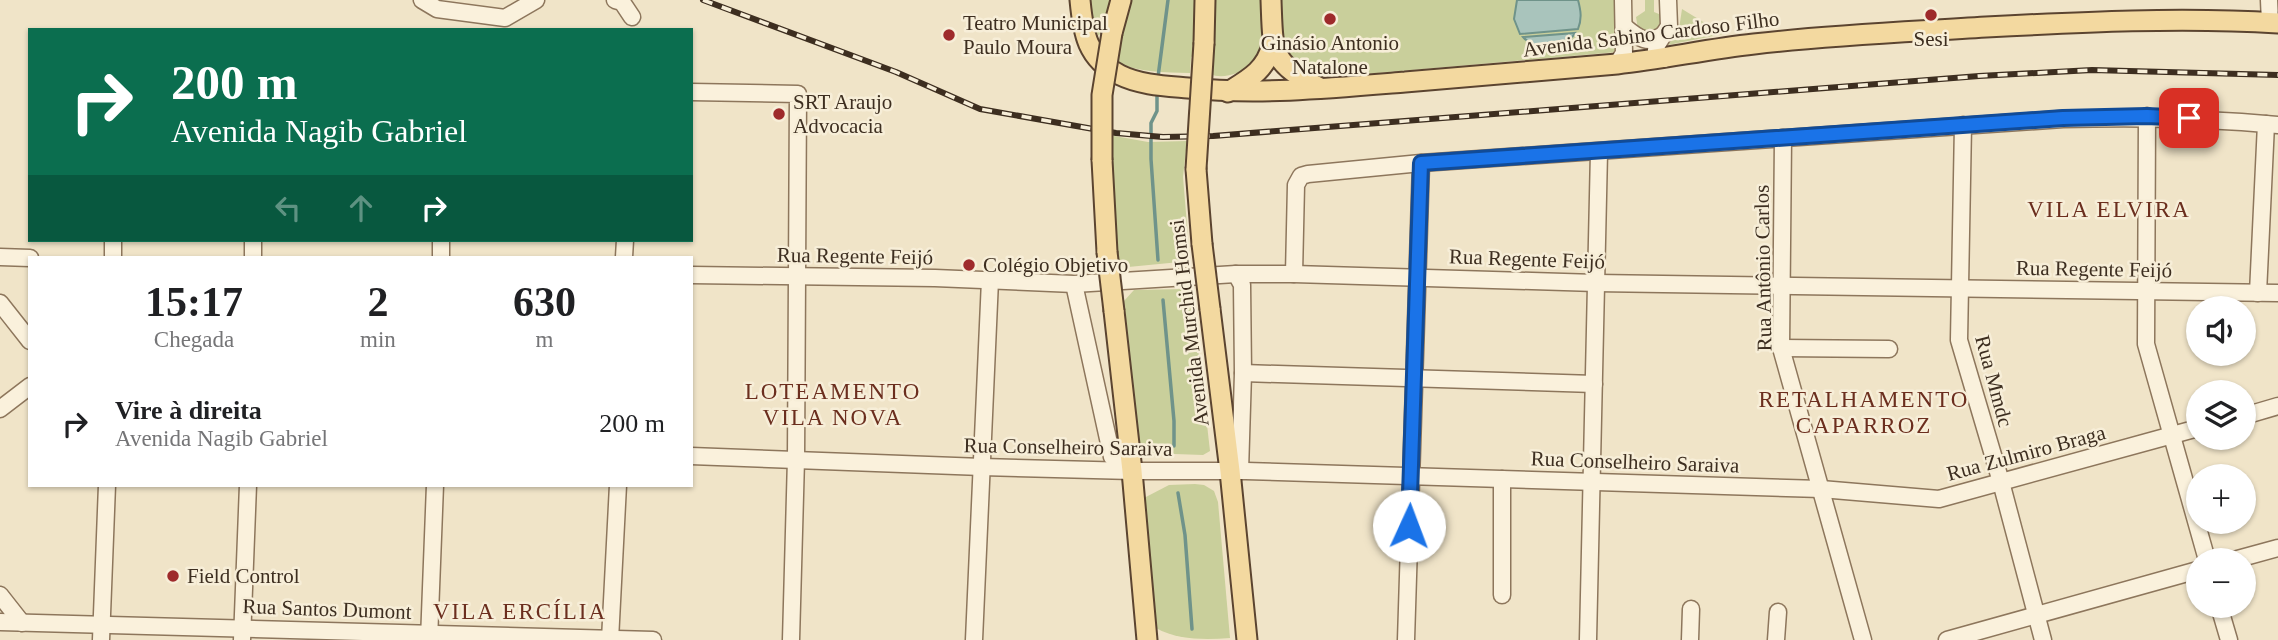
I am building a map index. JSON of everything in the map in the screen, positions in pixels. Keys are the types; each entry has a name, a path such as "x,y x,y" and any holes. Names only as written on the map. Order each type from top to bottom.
{"main road":[{"name":"Avenida Sabino Cardoso Filho","path":"1080,0 1087,44 1098,58 1118,74 1161,85 1227,92 1322,89 1617,64 1753,44 1905,32 2074,23 2274,23"},
{"path":"1121,0 1112,33 1102,95 1102,160 1107,252 1132,471 1147,640"},
{"name":"Avenida Murchid Homsi","path":"1205,0 1196,169 1210,309 1235,471 1247,640"},
{"path":"1227,92 1258,73 1266,62 1272,45 1271,0"},
{"path":"1272,45 1289,69 1322,89"}],"street":[{"path":"422,0 437,9 505,18 536,0"},
{"path":"615,0 622,2 632,18"},
{"path":"1617,64 1624,53 1623,0"},
{"path":"1657,60 1657,45 1669,26 1668,0"},
{"path":"2269,0 2274,23"},
{"path":"1625,27 1636,37 1647,41 1657,40 1664,34"},
{"path":"1625,27 1632,42 1657,60"},
{"path":"693,92 798,94 796,459 791,640"},
{"path":"2147,116 2146,344 2204,548"},
{"path":"1294,274 1296,186 1301,176 1421,163 1963,125 2147,116 2272,125 2258,293"},
{"name":"Rua Mmdc","path":"1963,125 1958,340 2001,482 2043,640"},
{"name":"Rua Antônio Carlos","path":"1783,138 1781,348 1863,640"},
{"path":"1587,640 1599,152"},
{"path":"1406,640 1421,163"},
{"path":"0,257 28,258"},
{"path":"1235,471 1243,373 1242,285 1236,274"},
{"name":"Rua Regente Feijó","path":"693,275 1074,284 1236,274 1294,274 1596,283 2278,293"},
{"path":"974,640 990,280"},
{"path":"1074,284 1112,457 1132,471"},
{"path":"0,303 28,338"},
{"path":"1781,348 1889,349"},
{"path":"1243,373 1594,384"},
{"path":"0,409 28,388"},
{"path":"2256,412 2278,406"},
{"name":"Rua Zulmiro Braga","path":"1821,489 1939,499 2186,431"},
{"name":"Rua Conselheiro Saraiva","path":"693,456 982,467 1235,471 1821,489"},
{"path":"1502,479 1502,595"},
{"path":"101,632 107,487"},
{"path":"242,634 248,487"},
{"path":"429,637 435,487"},
{"path":"610,639 618,487"},
{"path":"2256,554 2278,548"},
{"path":"1947,640 2186,573"},
{"path":"0,596 22,623"},
{"path":"1690,640 1691,609"},
{"path":"1776,640 1778,612"},
{"path":"2223,618 2229,640"},
{"name":"Rua Santos Dumont","path":"0,622 101,632 653,640"}],"green space":[{"path":"1088,0 1111,0 1099,36 1093,28"},
{"path":"1126,0 1196,0 1194,55 1191,57 1190,73 1143,70 1116,62"},
{"path":"1213,0 1260,0 1263,32 1260,53 1248,68 1227,76 1210,74"},
{"path":"1282,0 1614,0 1617,52 1332,77 1305,67 1289,52 1283,35"},
{"path":"1645,0 1654,0 1654,12 1664,16 1664,25 1655,35 1638,29 1636,17 1645,11"},
{"path":"1682,9 1723,34 1668,45 1679,29"},
{"path":"1109,135 1148,142 1187,141 1183,177 1190,261 1118,268"},
{"path":"1185,289 1192,293 1210,451 1203,455 1146,453 1140,450 1124,301 1134,290"},
{"path":"1169,485 1204,485 1214,491 1218,502 1230,638 1191,638 1156,628 1144,498"}],"water":[{"path":"1517,0 1578,0 1581,15 1578,29 1520,34 1514,19"},
{"path":"1575,33 1564,43 1550,47 1535,45 1523,37"}],"waterway":[{"path":"1158,77 1168,0"},
{"path":"1157,92 1157,111 1151,123 1151,159 1158,260"},
{"path":"1163,300 1174,446"},
{"path":"1178,493 1185,535 1192,629"}],"railway":[{"path":"703,0 896,72 980,109 1116,133 1163,137 1213,136 1979,76 2092,70 2278,75"}],"place":[{"name":"Sesi","path":"1931,15"},
{"name":"Ginásio Antonio Natalone","path":"1330,19"},
{"name":"Teatro Municipal Paulo Moura","path":"949,35"},
{"name":"SRT Araujo Advocacia","path":"779,114"},
{"name":"Colégio Objetivo","path":"969,265"},
{"name":"Field Control","path":"173,576"}],"district":[{"name":"VILA ELVIRA","path":"2109,209"},
{"name":"LOTEAMENTO VILA NOVA","path":"833,404"},
{"name":"RETALHAMENTO CAPARROZ","path":"1864,412"},
{"name":"VILA ERCÍLIA","path":"520,611"}],"route":[{"path":"1409,526 1421,163 2063,118 2189,118"}]}
